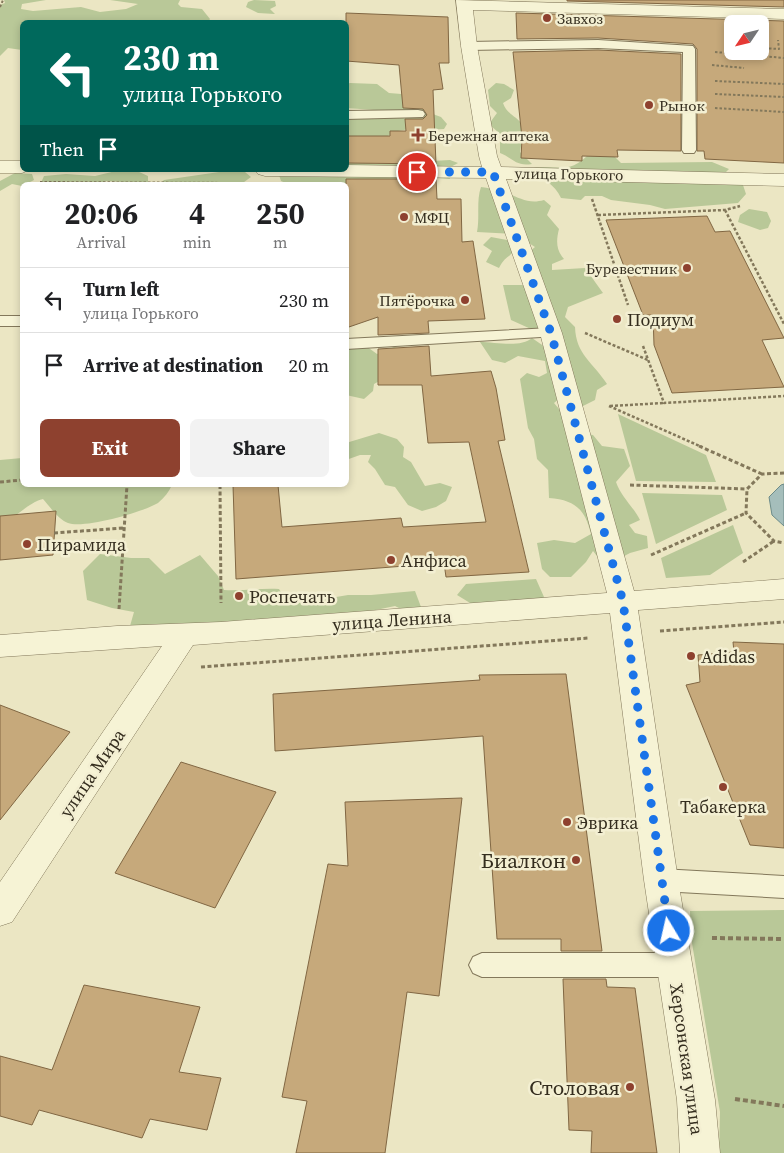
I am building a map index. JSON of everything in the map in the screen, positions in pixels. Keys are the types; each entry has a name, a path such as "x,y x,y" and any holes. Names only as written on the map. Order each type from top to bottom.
{"street":[{"path":"464,3 784,14"},
{"name":"Херсонская улица","path":"464,3 469,46 488,156 494,178 551,333 623,602 661,880 696,1100 700,1153"},
{"path":"0,167 20,167"},
{"name":"улица Горького","path":"322,172 494,178 784,180"},
{"name":"улица Горького","path":"494,178 586,185 784,190"},
{"name":"улица Ленина","path":"0,646 117,637 221,633 784,589"},
{"name":"улица Мира","path":"0,911 185,634"}],"lane":[{"path":"469,46 598,44 689,49 689,150"},
{"path":"349,115 418,114"},
{"path":"0,321 20,321"},
{"path":"349,344 551,333"},
{"path":"661,880 784,887"},
{"path":"482,965 674,965"}],"path":[{"path":"0,7 3,0"},
{"path":"778,40 779,49"},
{"path":"769,48 784,50"},
{"path":"769,57 784,58"},
{"path":"689,64 744,68"},
{"path":"689,80 784,84"},
{"path":"689,93 784,97"},
{"path":"689,107 784,112"},
{"path":"586,185 628,305"},
{"path":"598,215 725,210 784,324"},
{"path":"585,333 648,360"},
{"path":"643,346 664,403"},
{"path":"784,396 609,406 762,474 784,473"},
{"path":"762,474 747,489 746,513 774,541 784,543"},
{"path":"0,482 20,480"},
{"path":"630,485 747,489"},
{"path":"117,637 127,487"},
{"path":"220,487 221,633"},
{"path":"651,555 746,513"},
{"path":"54,533 124,528"},
{"path":"660,631 784,622"},
{"path":"216,666 589,638"},
{"path":"712,938 784,939"},
{"path":"735,1099 784,1106"}],"green space":[{"path":"4,0 46,0 22,4 21,9 33,11 81,7 100,12 126,9 138,4 110,0 180,0 178,4 181,7 202,9 210,19 20,20 20,50 8,48 0,56 0,5 5,3"},
{"path":"254,0 275,1 276,6 270,9 275,14 258,13 246,7 248,2"},
{"path":"349,83 377,84 389,93 426,96 434,101 431,103 430,113 441,117 447,124 444,129 414,129 399,131 388,136 349,137 349,114 370,113 374,110 349,108"},
{"path":"496,83 504,84 514,90 511,98 503,103 508,112 525,129 527,136 522,139 520,152 532,164 518,163 500,153 500,134 489,124 497,113 490,106 488,90"},
{"path":"590,153 613,155 621,163 712,162 729,169 721,177 743,185 746,194 738,203 665,209 611,200 602,196 585,196 581,200 561,198 555,189 533,168 570,167 583,160"},
{"path":"349,160 375,164 450,160 458,163 447,169 450,179 413,176 405,180 349,185 349,182 283,182 279,175 349,172"},
{"path":"112,172 139,172 148,176 148,182 41,182 44,176 66,174 95,176"},
{"path":"219,172 245,172 251,177 244,182 162,182 164,180"},
{"path":"15,173 32,174 34,180 20,182 20,186 12,184 0,191 0,181"},
{"path":"481,187 499,190 527,201 544,200 551,206 547,215 559,229 557,245 564,259 552,264 552,270 585,268 603,293 568,307 565,317 575,327 578,345 582,352 607,384 597,390 595,400 581,407 560,398 554,403 565,416 569,431 593,435 602,446 624,449 630,466 616,482 640,520 629,525 635,533 647,536 648,548 630,553 605,566 593,551 586,562 571,577 550,577 542,569 537,543 554,540 575,543 591,534 586,518 578,507 566,501 549,498 548,470 537,459 534,439 528,428 520,379 527,373 539,377 547,373 545,361 518,356 505,363 492,360 480,342 515,344 532,338 545,347 542,334 511,320 503,285 526,285 523,257 535,247 515,234 477,232"},
{"path":"749,209 767,212 771,221 768,228 760,230 738,222 740,215"},
{"path":"491,237 507,240 517,247 503,261 499,268 486,262 492,251 483,245"},
{"path":"349,342 366,346 377,354 394,347 406,350 385,378 374,384 373,391 364,399 349,396"},
{"path":"618,414 706,455 716,482 636,481"},
{"path":"379,433 397,439 404,447 403,457 411,462 425,486 440,483 452,487 446,501 436,507 422,511 408,505 395,487 385,485 368,462 371,455 360,455 349,459 349,442"},
{"path":"20,458 20,487 171,487 158,503 150,507 100,522 87,524 68,523 58,516 43,499 0,523 0,460"},
{"path":"642,493 722,495 727,510 656,544"},
{"path":"733,525 743,553 710,575 666,578 661,558"},
{"path":"100,554 149,558 165,574 200,555 218,576 224,590 279,589 286,600 301,603 348,595 415,591 421,607 409,613 395,606 332,619 130,626 134,612 112,608 87,600 83,571"},
{"path":"536,579 544,597 540,604 475,606 457,595 466,584"},
{"path":"784,910 784,1153 719,1153 720,1112 691,937 690,911"}],"water":[{"path":"784,484 784,526 772,515 769,497"}],"building":[{"path":"784,0 784,7 567,1"},
{"path":"346,13 448,17 449,63 439,63 443,89 433,90 436,164 349,163 349,136 390,136 390,131 406,131 405,119 423,119 427,115 423,109 403,108 399,65 349,61 349,20 346,20"},
{"path":"516,13 724,19 724,60 769,60 769,21 784,21 784,163 705,159 704,151 697,151 697,49 693,44 598,38 517,39"},
{"path":"598,50 681,54 681,151 617,150 618,157 582,156 582,161 521,158 522,138 513,52"},
{"path":"346,179 436,179 437,199 461,199 462,242 473,241 485,319 428,321 429,333 378,335 378,317 349,327 349,182 346,182"},
{"name":"Буревестник","path":"707,216 715,232 730,231 784,338 762,340 784,387 672,393 654,345 653,315 643,315 606,220"},
{"path":"429,346 431,376 491,371 496,388 505,440 498,441 529,572 446,577 444,563 236,579 233,487 278,487 282,527 401,518 403,527 486,522 469,442 428,443 422,385 378,385 378,349"},
{"name":"Пирамида","path":"56,511 53,555 0,560 0,516"},
{"path":"733,642 784,644 784,848 750,845 686,685 700,682 698,655 734,652"},
{"path":"566,674 602,951 561,951 561,939 497,939 483,736 275,751 273,694 480,680 479,675"},
{"path":"0,705 70,732 0,820"},
{"path":"181,762 276,792 215,908 115,873"},
{"path":"462,798 439,996 407,992 385,1153 296,1153 307,1101 282,1097 328,864 348,866 345,802"},
{"path":"563,979 606,979 607,987 635,988 657,1153 591,1153 592,1131 569,1130"},
{"path":"84,985 200,1007 179,1072 221,1078 207,1130 150,1119 142,1138 39,1110 32,1125 0,1116 0,1056 52,1070"}],"place":[{"name":"Завхоз","path":"547,18"},
{"name":"Рынок","path":"649,105"},
{"name":"Бережная аптека","path":"418,135"},
{"name":"МФЦ","path":"404,217"},
{"name":"Буревестник","path":"687,268"},
{"name":"Пятёрочка","path":"465,300"},
{"name":"Подиум","path":"617,319"},
{"name":"Пирамида","path":"27,544"},
{"name":"Анфиса","path":"391,560"},
{"name":"Роспечать","path":"239,596"},
{"name":"Adidas","path":"691,656"},
{"name":"Табакерка","path":"723,787"},
{"name":"Эврика","path":"567,822"},
{"name":"Биалкон","path":"576,860"},
{"name":"Столовая","path":"630,1087"}],"route":[{"path":"417,172 493,172 551,333 623,602 669,931"}]}
